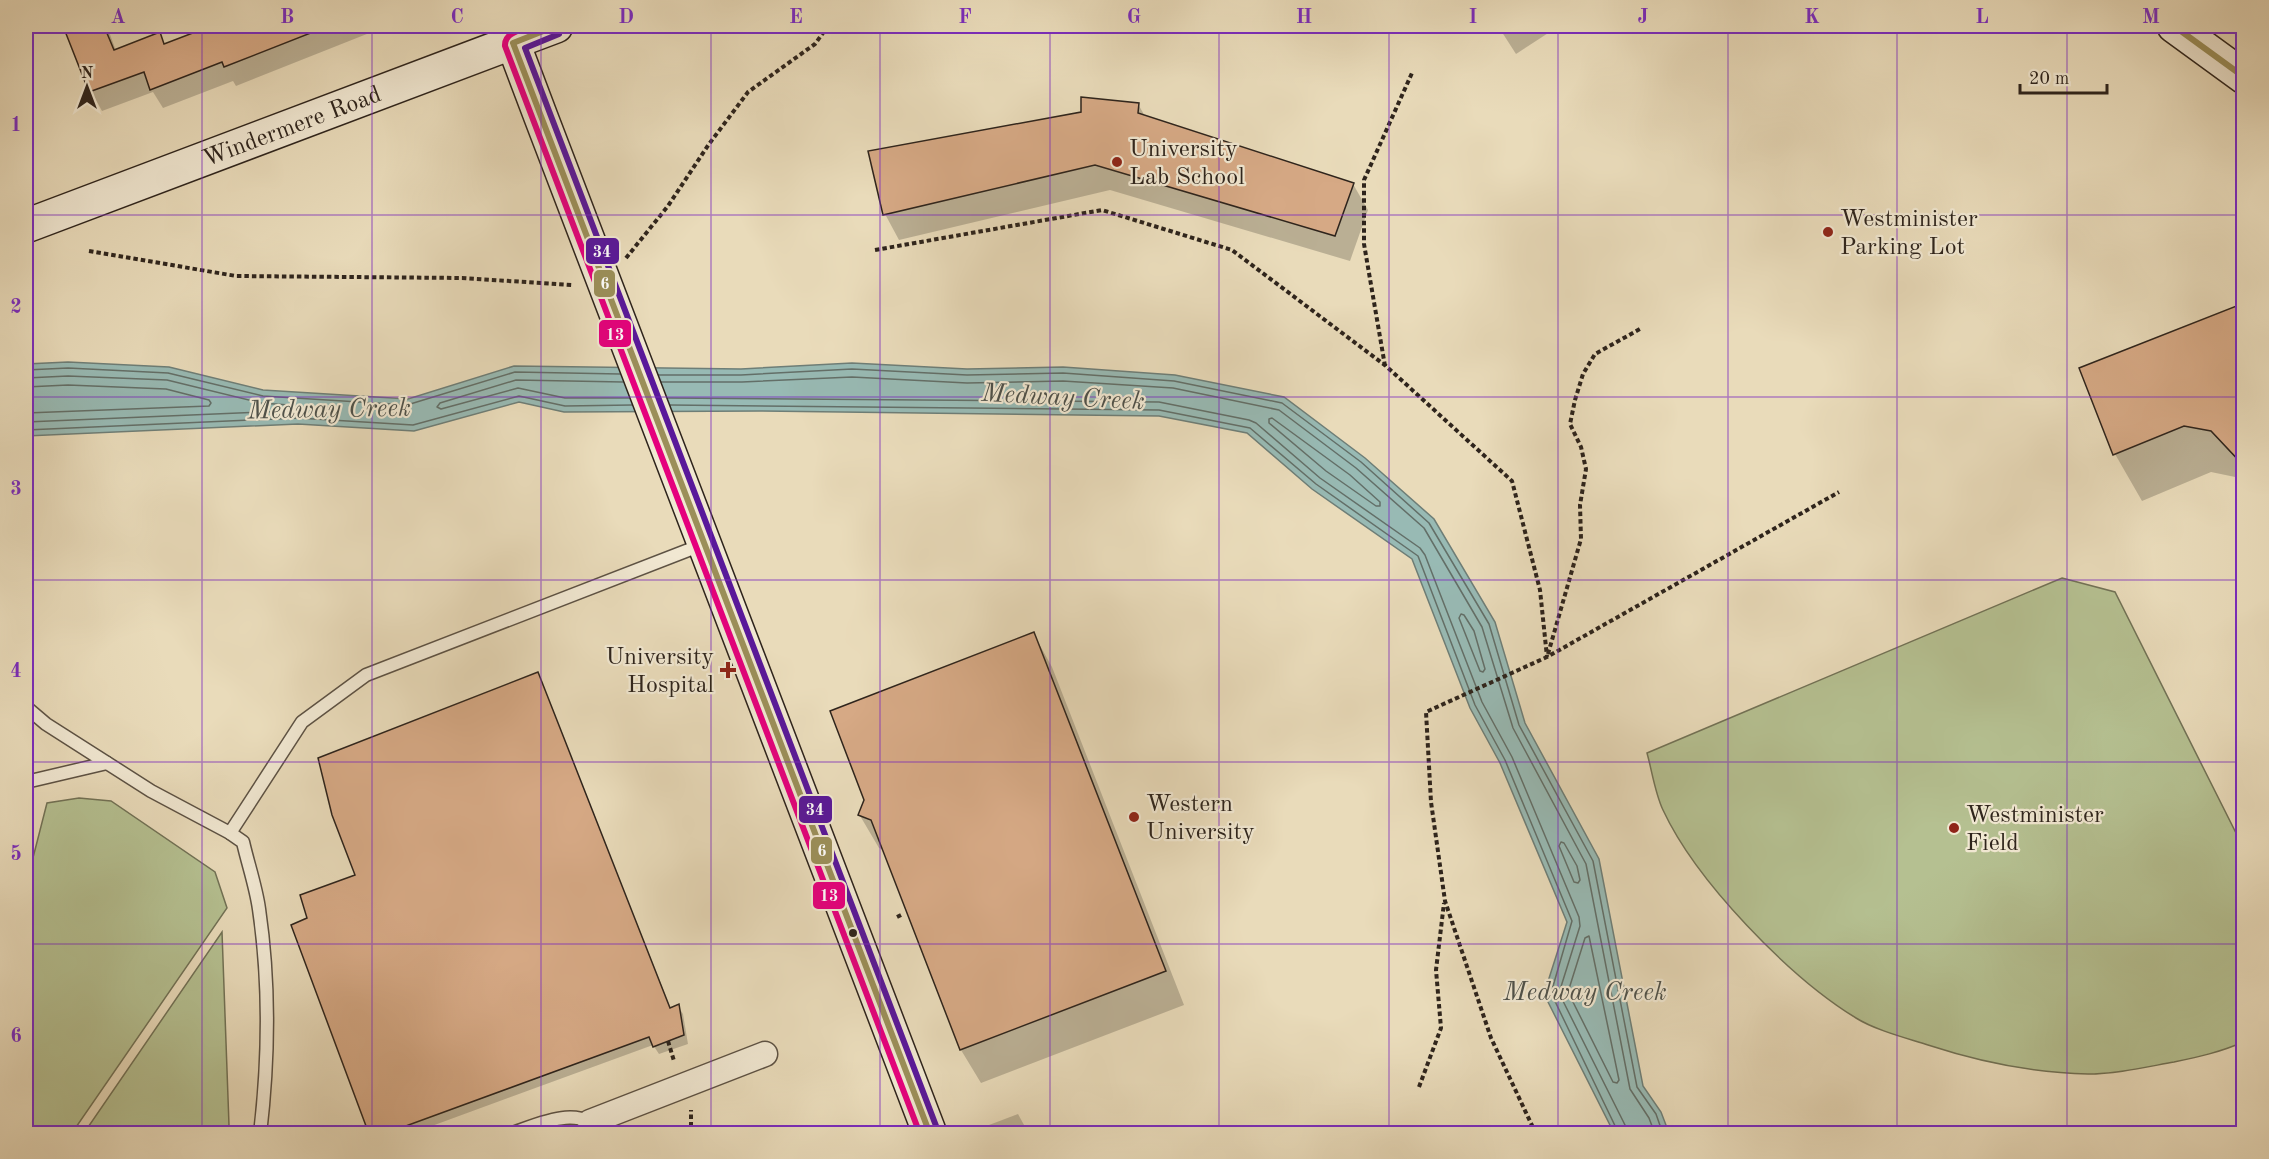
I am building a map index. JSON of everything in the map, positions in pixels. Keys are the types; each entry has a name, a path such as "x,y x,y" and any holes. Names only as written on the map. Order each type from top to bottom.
{"street":[{"name":"Windermere Road","path":"26,226 510,34 556,26"},
{"path":"2174,26 2244,77"},
{"path":"510,34 930,1134"},
{"path":"595,1128 765,1054"}],"lane":[{"path":"230,833 302,722 366,675 705,544"},
{"path":"26,707 46,724 151,791 243,842 259,907 267,982 266,1083 260,1134"},
{"path":"26,782 107,763"},
{"path":"510,1134 562,1118 577,1117 595,1128"}],"path":[{"path":"624,261 668,206 709,144 748,92 815,44 828,26"},
{"path":"1386,366 1364,244 1364,180 1412,73"},
{"path":"875,250 1102,210 1232,250 1386,366 1512,481 1540,590 1547,657"},
{"path":"89,251 236,276 462,278 574,285"},
{"path":"1547,657 1581,539 1580,505 1586,469 1581,447 1570,424 1575,400 1583,374 1595,354 1640,329"},
{"path":"1536,1134 1491,1038 1444,901 1431,802 1426,712 1547,657 1839,492"},
{"path":"1419,1086 1441,1028 1436,970 1444,901"},
{"path":"897,917 903,914"}],"green space":[{"name":"Westminister Field","path":"2062,578 2115,592 2243,847 2243,1042 2226,1049 2131,1070 2099,1074 2067,1073 2027,1069 1987,1061 1872,1026 1856,1018 1802,978 1747,925 1698,867 1678,838 1660,803 1647,753"},
{"path":"79,798 111,801 215,872 227,908 72,1133 26,1133 26,885 47,803"},
{"path":"222,932 229,1125 222,1133 84,1133"}],"water":[{"name":"Medway Creek","path":"68,362 169,367 263,390 408,399 514,366 741,369 852,363 967,369 1063,367 1175,375 1284,397 1365,458 1434,519 1495,622 1525,723 1599,859 1643,1086 1661,1112 1669,1133 1614,1133 1544,994 1567,922 1500,763 1470,708 1412,559 1312,489 1247,433 1159,416 761,411 564,412 519,402 414,431 298,424 26,436 26,364"}],"building":[{"path":"63,26 104,26 114,50 160,32 164,44 211,26 326,27 224,67 222,62 150,90 144,72 89,92"},
{"path":"1081,97 1139,103 1138,113 1354,183 1335,236 1095,165 883,215 868,151 1081,112"},
{"path":"2244,303 2244,466 2211,431 2184,426 2113,455 2079,368"},
{"path":"1034,632 1166,971 960,1050 871,820 858,815 864,800 830,711"},
{"path":"538,672 670,1008 679,1004 684,1035 653,1047 649,1037 384,1134 369,1134 291,925 307,918 300,895 355,875 332,815 318,758"}],"transit line":[{"name":"13","path":"533,26 511,35 505,41 505,46 920,1134"},
{"name":"6","path":"556,26 513,43 930,1134"},
{"name":"6","path":"2174,26 2244,77"},
{"name":"34","path":"559,34 525,48 938,1131"}],"place":[{"name":"University Lab School","path":"1117,162"},
{"name":"Westminister Parking Lot","path":"1828,232"},
{"name":"University Hospital","path":"728,670"},
{"name":"Western University","path":"1134,817"},
{"name":"Westminister Field","path":"1954,828"}]}
